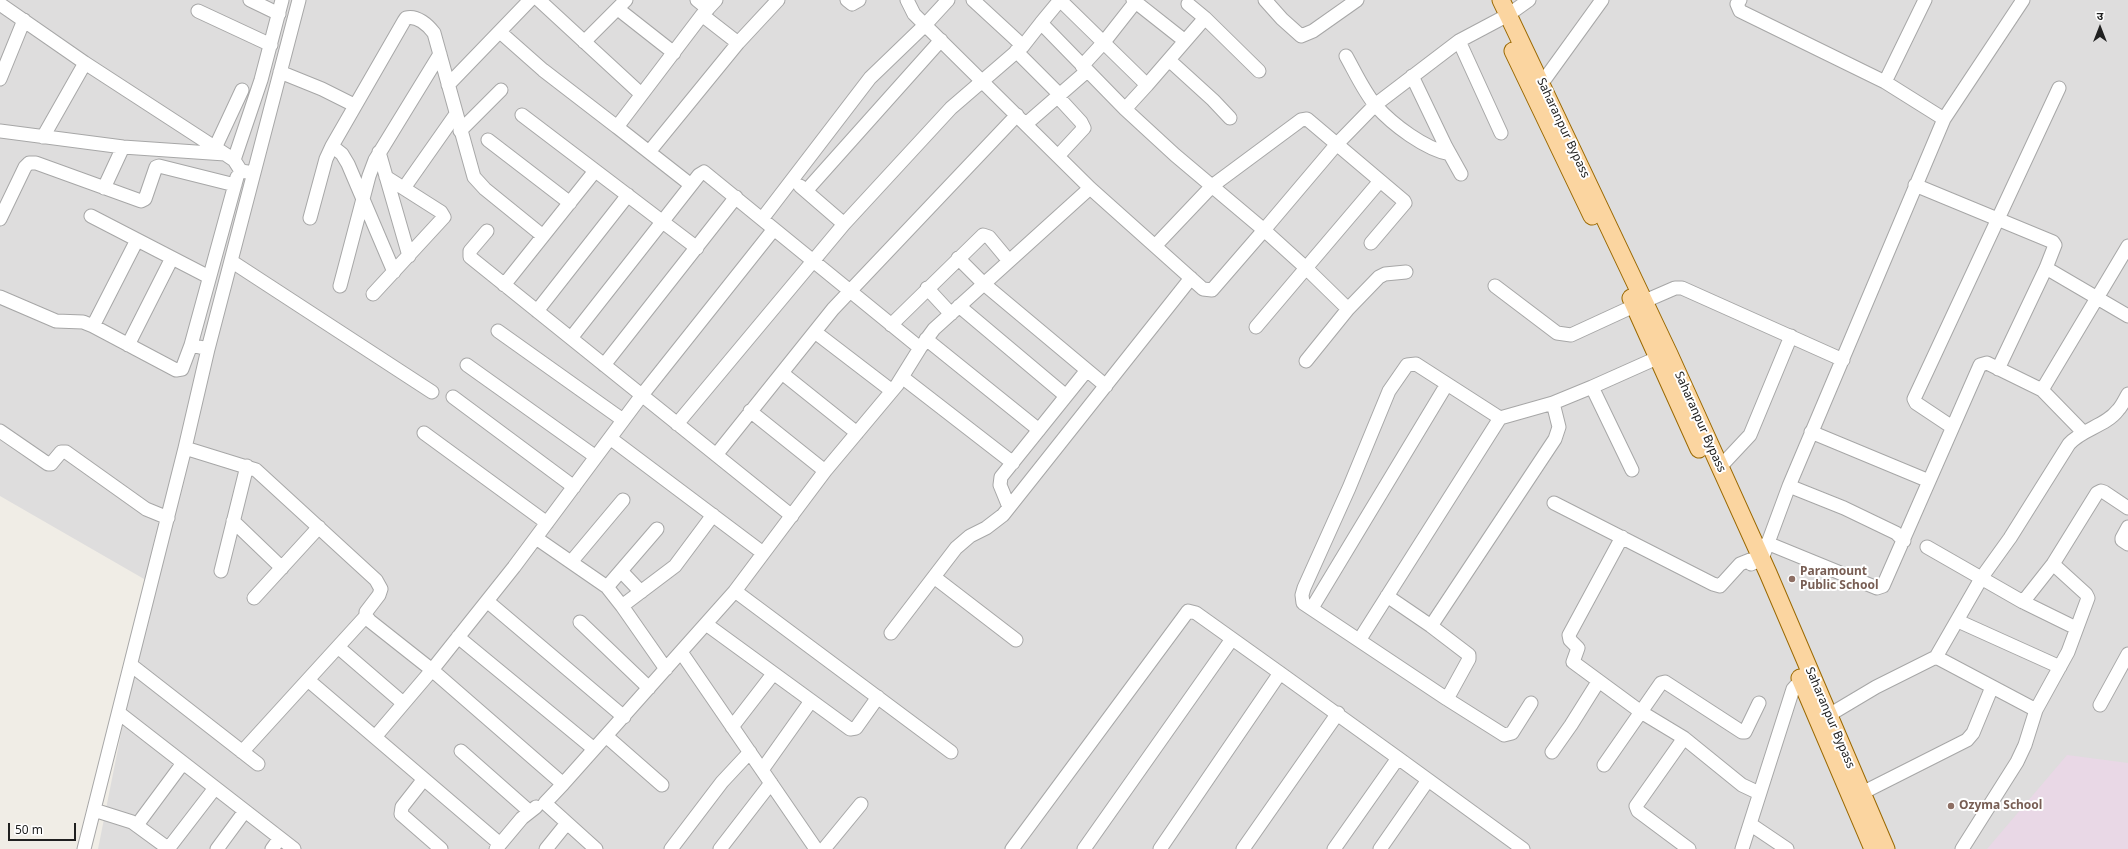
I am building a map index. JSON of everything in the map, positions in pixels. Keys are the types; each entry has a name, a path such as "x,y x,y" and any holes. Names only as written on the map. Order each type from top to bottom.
{"main road":[{"path":"1489,0 1502,11 1640,304"},
{"name":"Saharanpur Bypass","path":"1502,11 1542,83 1640,304 1720,467 1806,678 1829,715 1886,849"},
{"path":"1653,332 1657,358 1757,557"},
{"path":"1806,678 1873,849"}],"street":[{"path":"250,0 279,14"},
{"path":"88,848 94,810 186,448 209,277 235,185 237,164 271,45 282,0"},
{"path":"237,164 280,72 299,0"},
{"path":"448,84 530,0"},
{"path":"539,0 641,94"},
{"path":"697,0 709,8 738,43"},
{"path":"650,152 738,43 778,0"},
{"path":"847,0 852,4 860,0"},
{"path":"907,0 914,14 1090,188 1203,290 1212,290 1336,145 1375,105 1459,41 1502,11 1530,0"},
{"path":"762,219 870,78 925,25 948,0"},
{"path":"973,0 1020,49 1081,122 1084,128 1058,156"},
{"path":"677,424 844,224 952,108 1020,49 1060,0 1147,84"},
{"path":"1266,0 1282,19 1301,36 1313,31 1350,2"},
{"path":"1542,83 1602,0"},
{"path":"1740,0 1738,4 1740,11 1885,82 1944,119"},
{"path":"1885,82 1925,0"},
{"path":"1757,557 1789,486 1944,119 2023,0"},
{"path":"716,455 815,332 850,292 1021,120 1059,96 1085,68 1135,1 1185,41"},
{"path":"1188,1 1259,71"},
{"path":"0,4 85,63 237,164"},
{"path":"584,42 622,5 674,53"},
{"path":"617,127 709,8"},
{"path":"198,11 271,45"},
{"path":"310,218 326,160 332,146 354,105 406,18 413,17 430,28 434,33 471,169 478,183 543,236"},
{"path":"1125,109 1205,18"},
{"path":"0,79 24,20"},
{"path":"1041,24 1125,109 1264,230 1348,309"},
{"path":"500,32 543,70 691,185"},
{"path":"806,191 941,40"},
{"path":"1459,41 1501,133"},
{"path":"340,286 371,169 379,152 440,54"},
{"path":"1346,56 1375,105 1399,127 1432,148 1450,154"},
{"path":"1169,60 1214,100 1230,118"},
{"path":"44,137 85,63"},
{"path":"280,72 322,89 354,105"},
{"path":"1412,76 1450,154 1462,174"},
{"path":"1952,427 1916,404 1914,399 1999,218 2047,110 2059,88"},
{"path":"0,298 56,321 83,322 172,369 182,369 200,347 231,261 242,90"},
{"path":"460,131 501,90"},
{"path":"404,188 456,114"},
{"path":"522,115 662,220 696,248"},
{"path":"1155,246 1212,186 1302,119 1309,120 1336,145 1405,203 1372,243"},
{"path":"0,131 123,146 237,164"},
{"path":"488,140 570,203"},
{"path":"104,188 123,146"},
{"path":"332,146 346,159 394,272"},
{"path":"379,152 409,256"},
{"path":"1,216 25,167 29,163 36,163 104,188 144,200 156,167 159,166 235,185"},
{"path":"504,285 595,171"},
{"path":"571,338 662,220 701,173 704,172 891,325 923,344 1039,430"},
{"path":"373,294 444,217 441,212 386,177"},
{"path":"793,180 844,224"},
{"path":"1256,327 1380,181"},
{"path":"1915,185 1999,218 2054,243 2055,249 1998,369"},
{"path":"308,680 424,779 498,846 529,811 545,803 563,784 735,591 825,471 892,391 923,344 955,310 1090,188"},
{"path":"538,311 628,195"},
{"path":"604,365 736,197"},
{"path":"91,216 209,277"},
{"path":"375,737 487,602 642,395 774,229"},
{"path":"487,231 469,254 504,285 792,516"},
{"path":"891,325 983,235 989,237 1009,261"},
{"path":"93,326 137,240"},
{"path":"2042,390 2128,246"},
{"path":"128,345 172,258"},
{"path":"958,258 984,284 1106,386"},
{"path":"231,261 432,392"},
{"path":"2046,268 2128,316"},
{"path":"1306,361 1348,309 1379,277 1385,274 1406,272"},
{"path":"891,633 964,541 998,520 1009,507 1190,278"},
{"path":"1495,286 1563,336 1571,335 1675,288 1682,288 1842,360"},
{"path":"928,288 1066,396"},
{"path":"498,331 623,420"},
{"path":"815,332 892,391"},
{"path":"1720,467 1750,435 1791,336"},
{"path":"1360,639 1500,418 1553,403 1657,358"},
{"path":"1500,418 1416,364 1412,363 1407,365 1389,391 1349,488 1304,588 1302,600 1447,699 1505,736 1512,733 1531,703"},
{"path":"1554,503 1717,586 1722,584 1740,564 1757,557 1877,588 1883,586 1980,364 1987,363 2042,390 2084,432"},
{"path":"467,365 596,457"},
{"path":"1009,507 1000,481 1012,463 1087,370"},
{"path":"782,373 857,433"},
{"path":"902,377 1012,463"},
{"path":"1312,608 1447,384"},
{"path":"1592,387 1632,470"},
{"path":"1829,715 1876,687 1936,656 1958,621 1982,577 2010,538 2069,444 2076,436 2099,424 2118,411 2128,394"},
{"path":"453,398 574,486"},
{"path":"1431,626 1555,439 1559,427 1553,403"},
{"path":"750,412 825,471"},
{"path":"0,431 48,464 51,464 60,452 69,454 146,509 168,518"},
{"path":"1812,432 1929,481"},
{"path":"424,433 547,523"},
{"path":"610,438 763,553"},
{"path":"186,448 247,466 266,477 380,584 379,595 366,612 366,616 242,752"},
{"path":"221,571 247,466"},
{"path":"1789,486 1896,533 1904,540"},
{"path":"2024,602 2053,564 2097,493 2101,491 2128,508"},
{"path":"571,562 623,500"},
{"path":"622,606 675,566 713,515"},
{"path":"233,521 282,568"},
{"path":"254,598 319,527"},
{"path":"2128,527 2122,538 2122,540 2128,544"},
{"path":"606,588 658,529"},
{"path":"1622,537 1569,636 1570,640 1578,648 1573,662 1598,682 1641,712 1684,738 1742,785 1759,793"},
{"path":"536,538 606,588 622,606 666,669"},
{"path":"1927,547 2024,602 2076,628"},
{"path":"1962,849 2017,762 2025,745 2036,710 2060,667 2088,598 2086,594 2053,564"},
{"path":"621,571 641,592"},
{"path":"934,577 1016,640"},
{"path":"735,591 951,752"},
{"path":"1387,596 1431,626 1469,655 1469,659 1447,699"},
{"path":"487,602 624,717"},
{"path":"1012,849 1186,613 1190,611 1196,613 1338,713 1523,849"},
{"path":"366,616 432,670 563,784"},
{"path":"1958,621 2060,667"},
{"path":"580,622 649,688"},
{"path":"706,624 772,674 853,730 878,698"},
{"path":"458,637 594,749"},
{"path":"1084,849 1232,639"},
{"path":"338,647 403,704"},
{"path":"681,652 816,849"},
{"path":"2100,705 2128,654"},
{"path":"1936,656 2036,710"},
{"path":"131,665 258,764"},
{"path":"1160,849 1280,673"},
{"path":"732,727 772,674"},
{"path":"1742,849 1793,690 1806,678"},
{"path":"1552,752 1598,682"},
{"path":"1604,765 1659,685 1665,682 1742,732 1745,732 1759,703"},
{"path":"1862,793 1967,740 1973,733 1992,687"},
{"path":"762,770 811,701"},
{"path":"119,712 294,849"},
{"path":"1243,849 1338,713"},
{"path":"606,736 662,785"},
{"path":"1684,738 1636,806 1638,811 1689,849"},
{"path":"461,751 529,811"},
{"path":"671,849 722,782 750,752"},
{"path":"1334,849 1398,758"},
{"path":"137,825 183,763"},
{"path":"424,779 402,807 401,814 441,849"},
{"path":"1380,849 1428,780"},
{"path":"720,849 770,783"},
{"path":"94,810 137,825 168,849 215,788"},
{"path":"545,803 596,849"},
{"path":"824,849 861,804"},
{"path":"217,849 245,811"},
{"path":"546,849 567,823"},
{"path":"1750,824 1787,849"},
{"path":"272,849 280,838"}],"shaded area":[{"path":"0,0 2128,0 2128,849 98,849 151,583 0,496"},
{"path":"2067,755 2128,763 2128,849 1987,849"}],"place":[{"name":"Paramount Public School","path":"1792,579"},
{"name":"Ozyma School","path":"1951,806"}]}
